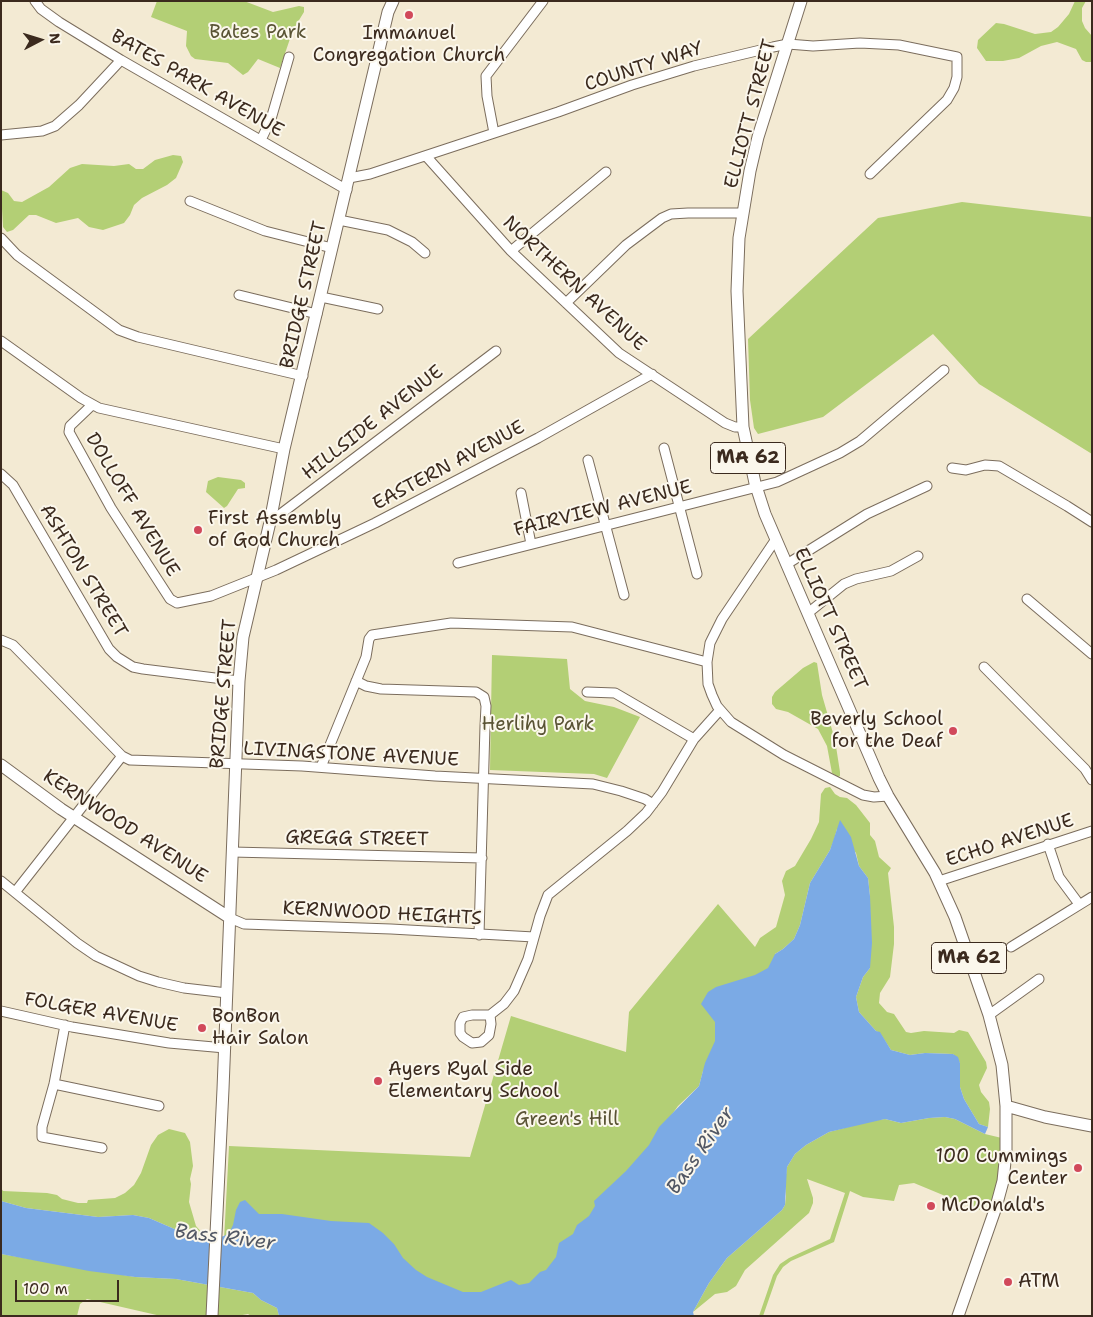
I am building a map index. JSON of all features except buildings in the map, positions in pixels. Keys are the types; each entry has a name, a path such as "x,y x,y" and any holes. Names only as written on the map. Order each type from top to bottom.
{"main road":[{"name":"BRIDGE STREET","path":"212,1316 225,1048 239,681 243,637 270,522 284,450 387,16 393,1"},
{"name":"ELLIOTT STREET","path":"801,1 758,137 743,213 737,272 743,427 756,489 808,613 888,796 939,881 955,917 989,1016 1002,1065 1006,1106 1006,1152 1000,1196 958,1316"},
{"name":"KERNWOOD AVENUE","path":"1,765 74,818 230,918"},
{"path":"1006,1106 1045,1117 1092,1126"}],"street":[{"name":"BATES PARK AVENUE","path":"35,1 41,9 59,22 121,60 346,190"},
{"path":"494,133 486,96 486,76 543,1"},
{"name":"COUNTY WAY","path":"349,178 370,174 426,156 632,85 741,54 788,44 813,46 860,43 899,45 957,57 957,77 954,88 947,100 870,174"},
{"path":"260,140 271,119 290,57"},
{"path":"1,135 42,131 55,126 79,105 121,60"},
{"name":"NORTHERN AVENUE","path":"426,156 512,251 619,353 725,423 735,427 743,427"},
{"path":"512,251 606,172"},
{"path":"190,201 264,231 332,248"},
{"path":"566,303 626,245 662,218 671,214 743,213"},
{"path":"339,220 388,230 412,242 425,253"},
{"path":"1,238 17,255 119,330 138,337 303,376"},
{"path":"239,295 317,314"},
{"path":"321,297 378,309"},
{"path":"1,341 92,405 284,450"},
{"name":"HILLSIDE AVENUE","path":"270,522 496,350"},
{"name":"FAIRVIEW AVENUE","path":"458,563 679,506 756,489 777,482 860,441 944,370"},
{"name":"EASTERN AVENUE","path":"256,578 376,523 538,438 652,374"},
{"name":"DOLLOFF AVENUE","path":"92,405 70,426 70,432 111,508 170,599 177,603 211,596 256,578"},
{"path":"664,448 697,574"},
{"path":"588,460 624,595"},
{"path":"952,468 966,470 985,465 999,466 1092,522"},
{"name":"ASHTON STREET","path":"1,474 13,485 109,649 117,657 133,667 239,681"},
{"path":"787,564 867,514 927,486"},
{"path":"521,493 531,544"},
{"path":"776,539 722,619 710,643 707,662 708,684 712,695 720,710 731,722 803,766 863,795 874,797 888,796"},
{"path":"808,613 844,584 856,579 891,571 918,556"},
{"path":"1028,599 1092,654"},
{"path":"321,767 366,657 369,639 372,635 451,623 572,627 707,662"},
{"path":"1,640 13,645 122,756 16,891"},
{"path":"984,667 1085,769 1092,780"},
{"path":"356,681 366,686 381,688 467,691 484,697 486,706 479,935"},
{"path":"587,692 615,694 694,739"},
{"path":"490,1015 504,1004 514,991 522,975 548,895 627,831 653,804 694,739 720,710"},
{"name":"LIVINGSTONE AVENUE","path":"122,756 130,760 321,767 484,779 592,784 629,794 653,804"},
{"name":"ECHO AVENUE","path":"939,881 1092,830"},
{"path":"1048,844 1059,877 1080,904"},
{"name":"GREGG STREET","path":"232,852 482,858"},
{"path":"1,881 16,891 78,943 96,956 114,965 158,982 184,988 227,993"},
{"path":"1011,947 1092,897"},
{"name":"KERNWOOD HEIGHTS","path":"230,918 244,924 392,929 534,937"},
{"path":"989,1016 1039,979"},
{"name":"FOLGER AVENUE","path":"1,1010 65,1025 169,1043 225,1048"},
{"path":"65,1025 54,1084 42,1127 42,1137 102,1148"},
{"path":"54,1084 159,1106"}],"green space":[{"name":"Bates Park","path":"157,1 244,1 273,12 299,6 304,7 304,12 293,30 280,68 258,59 248,72 243,75 228,63 195,59 191,56 186,46 187,31 151,17"},
{"path":"1075,1 1086,1 1082,8 1082,21 1092,36 1092,62 1082,60 1076,49 1057,42 1041,46 1019,58 1003,61 986,61 977,48 978,40 996,23 1035,34 1051,32 1069,14"},
{"path":"173,155 181,156 183,162 176,178 142,198 134,205 124,223 103,230 89,227 78,218 56,223 36,215 29,215 13,230 7,232 3,227 1,190 8,193 14,201 22,202 49,187 70,168 82,164 114,166 129,164 136,169 143,169 155,160"},
{"path":"962,202 1092,217 1092,454 979,384 933,334 823,417 758,434 754,428 750,400 748,339 878,218"},
{"path":"218,477 241,480 245,483 245,488 238,489 224,508 206,492 208,481"},
{"name":"Herlihy Park","path":"492,655 567,659 570,689 585,701 614,707 640,717 607,778 594,774 490,770"},
{"path":"814,662 817,663 822,695 835,740 840,772 838,777 832,773 827,746 818,729 788,712 776,709 772,704 772,697 775,692 803,668"},
{"name":"Green's Hill","path":"830,787 835,794 847,798 856,805 870,823 870,835 875,841 879,857 891,868 888,873 894,944 890,977 880,993 879,1003 887,1012 894,1014 906,1032 954,1033 959,1030 968,1032 986,1062 987,1068 979,1085 981,1092 989,1102 988,1127 979,1124 964,1099 960,1087 960,1063 953,1054 925,1053 910,1055 891,1050 880,1033 859,1012 856,997 863,977 870,968 870,896 868,878 859,866 856,853 837,829 830,850 810,883 800,925 794,939 775,954 775,970 703,1071 699,1086 678,1106 598,1219 537,1286 467,1299 224,1240 229,1146 470,1157 511,1016 626,1052 629,1012 718,904 755,947 760,938 776,927 785,895 782,881 786,871 795,866 811,839 819,822 821,794 825,788"},
{"path":"945,1117 955,1119 985,1134 1006,1139 1000,1195 979,1210 914,1183 899,1185 894,1201 863,1197 850,1191 834,1242 791,1261 783,1267 777,1276 763,1316 759,1316 773,1275 780,1264 830,1239 845,1193 807,1179 813,1198 809,1213 745,1270 736,1286 727,1292 715,1294 693,1312 709,1283 727,1258 782,1210 785,1205 787,1167 795,1154 806,1145 829,1132 871,1121 885,1119 901,1123"},
{"path":"169,1129 185,1133 190,1142 193,1166 190,1179 189,1202 196,1226 205,1236 186,1234 149,1218 133,1215 98,1217 26,1208 1,1201 1,1188 3,1191 47,1193 78,1203 87,1203 88,1200 115,1198 125,1193 134,1185 141,1173 151,1145 158,1135"},
{"path":"1,1254 135,1277 176,1279 253,1293 261,1300 277,1308 279,1316 251,1316 248,1314 237,1316 161,1316 87,1299 80,1304 77,1316 1,1316"}],"water":[{"name":"Bass River","path":"840,820 851,837 859,866 868,878 870,896 872,943 870,968 863,977 856,997 859,1012 876,1031 880,1032 891,1050 910,1055 925,1053 953,1054 958,1057 960,1063 960,1087 964,1099 979,1124 988,1127 985,1134 955,1119 945,1117 901,1123 885,1119 829,1132 806,1145 795,1154 787,1167 785,1205 782,1210 727,1258 709,1283 693,1312 694,1316 279,1316 277,1308 261,1300 253,1293 176,1279 135,1277 89,1271 1,1254 1,1201 26,1208 98,1217 133,1215 149,1218 186,1234 215,1238 229,1233 236,1210 240,1202 245,1200 259,1214 282,1214 331,1221 369,1223 394,1244 403,1258 416,1270 427,1277 463,1292 481,1292 511,1280 519,1285 529,1283 540,1272 546,1270 556,1257 559,1243 573,1234 577,1225 589,1216 595,1206 594,1201 626,1171 649,1145 659,1127 699,1086 705,1063 715,1041 715,1022 701,1004 708,992 716,987 755,975 768,968 775,954 794,939 800,925 810,883 830,850"}],"place":[{"name":"Immanuel Congregation Church","path":"409,15"},
{"name":"First Assembly of God Church","path":"198,530"},
{"name":"Beverly School for the Deaf","path":"953,731"},
{"name":"BonBon Hair Salon","path":"202,1028"},
{"name":"Ayers Ryal Side Elementary School","path":"378,1081"},
{"name":"100 Cummings Center","path":"1078,1168"},
{"name":"McDonald's","path":"931,1206"},
{"name":"ATM","path":"1008,1282"}]}
